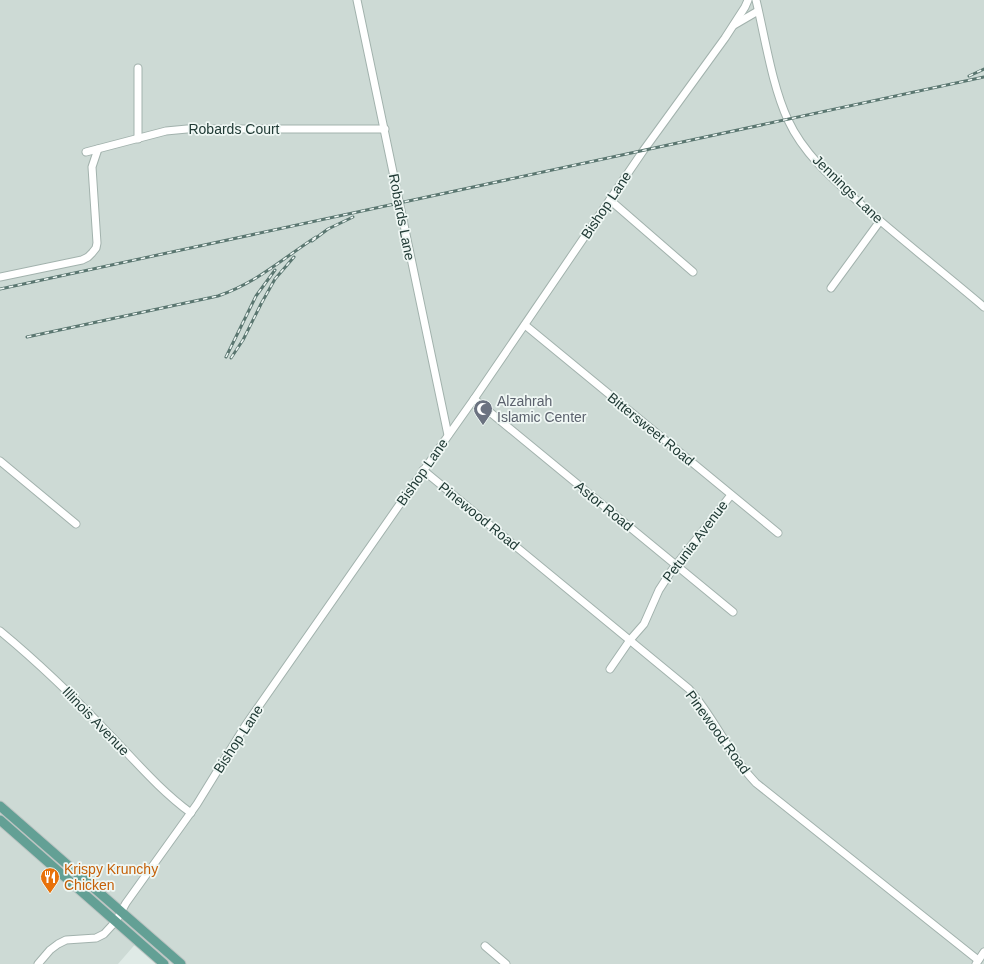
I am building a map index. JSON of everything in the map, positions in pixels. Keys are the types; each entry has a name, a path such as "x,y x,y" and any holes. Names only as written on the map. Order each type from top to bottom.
{"main road":[{"path":"0,806 181,964"},
{"path":"0,820 164,964"}],"street":[{"name":"Robards Lane","path":"356,0 385,129 448,435"},
{"name":"Bishop Lane","path":"38,964 50,950 58,944 66,940 96,938 110,929 116,921 126,903 191,813 245,726 474,399 643,151 732,26 748,0"},
{"path":"756,0 758,11"},
{"name":"Bishop Lane","path":"732,26 758,11"},
{"name":"Jennings Lane","path":"758,11 777,89 788,119 792,128 811,154 827,173 880,221 984,307"},
{"path":"138,68 138,139"},
{"name":"Robards Court","path":"86,152 166,132 187,129 385,129"},
{"path":"0,277 82,260 88,257 96,248 98,235 92,167 98,149"},
{"path":"610,200 693,272"},
{"path":"831,288 880,221"},
{"name":"Bittersweet Road","path":"525,325 547,345 778,533"},
{"name":"Astor Road","path":"474,399 734,612"},
{"path":"0,461 76,524"},
{"name":"Pinewood Road","path":"424,470 676,678 697,699 707,712 736,758 756,783 977,962"},
{"name":"Petunia Avenue","path":"610,669 630,640 644,624 659,590 676,565 731,495"},
{"name":"Illinois Avenue","path":"0,631 49,673 159,787 191,813"},
{"path":"485,946 506,964"},
{"path":"977,962 984,952"}],"shaded area":[{"path":"0,0 984,0 984,964 164,964 138,941 118,964 0,964"}],"railway":[{"path":"969,76 984,69"},
{"path":"0,289 984,77"},
{"path":"312,241 328,229 353,217"},
{"path":"27,337 218,296 258,277 316,237"},
{"path":"231,358 243,340 275,279 294,257"},
{"path":"226,357 256,296 275,270"}],"place":[{"name":"Alzahrah Islamic Center","path":"483,426"},
{"name":"Krispy Krunchy Chicken","path":"50,894"}]}
